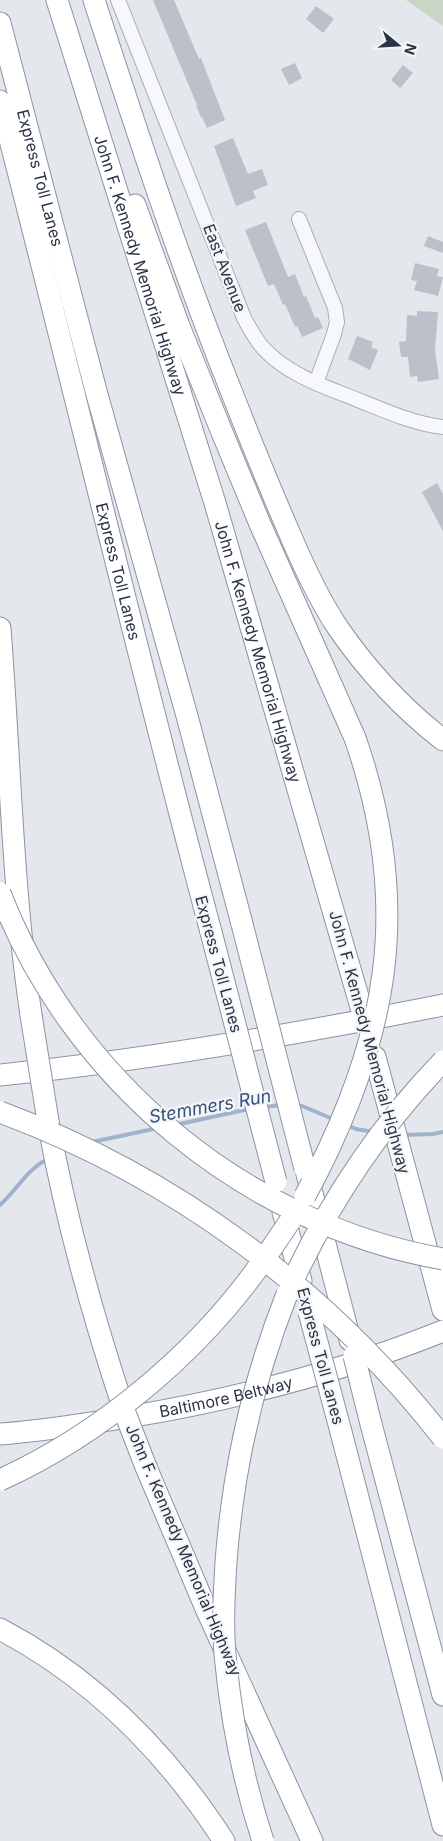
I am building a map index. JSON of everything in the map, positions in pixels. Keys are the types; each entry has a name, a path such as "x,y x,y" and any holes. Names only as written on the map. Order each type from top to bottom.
{"highway":[{"name":"John F. Kennedy Memorial Highway","path":"57,0 223,529 339,928 443,1310"},
{"path":"94,0 156,189 203,321 257,457 305,568 338,627 366,664 397,700 443,740"},
{"name":"Express Toll Lanes","path":"0,23 96,391 185,707 443,1695"},
{"name":"Express Toll Lanes","path":"0,101 67,360 151,703 443,1825"},
{"path":"0,1480 45,1457 117,1410 184,1353 231,1302 269,1252 305,1196 328,1152 351,1098 367,1052 381,994 386,941 386,891 382,838 371,790 355,738 218,424 125,179 98,128"},
{"name":"John F. Kennedy Memorial Highway","path":"0,628 25,969 56,1165 82,1277 112,1373 146,1467 203,1603 312,1841"},
{"path":"0,893 33,962 68,1019 115,1077 170,1130 238,1179 308,1217 374,1242 443,1260"},
{"path":"0,1075 222,1045 344,1025 443,1005"},
{"path":"264,1841 248,1792 236,1735 226,1662 224,1628 224,1588 230,1513 243,1433 253,1392 270,1340 293,1281 312,1241 362,1157 411,1095 443,1061"},
{"path":"0,1112 68,1140 120,1166 171,1194 251,1248 305,1293 359,1344 410,1398 443,1438"},
{"name":"Baltimore Beltway","path":"0,1434 99,1422 237,1397 335,1369 443,1331"},
{"path":"0,1629 69,1672 126,1720 158,1752 195,1797 224,1841"}],"street":[{"name":"East Avenue","path":"118,0 244,318 254,337 264,350 286,367 316,383 389,412 421,423 443,427"},
{"path":"299,218 335,308 337,322 316,383"}],"green space":[{"path":"406,0 443,0 443,26"}],"building":[{"path":"153,0 174,0 199,59 201,58 225,120 207,128 196,106"},
{"path":"316,6 334,19 323,33 306,19"},
{"path":"295,63 302,78 289,85 281,69"},
{"path":"403,65 413,73 400,88 391,80"},
{"path":"233,138 248,174 262,169 268,185 253,191 256,198 236,206 214,146"},
{"path":"266,222 288,277 295,274 304,297 306,296 315,318 318,317 323,328 302,337 297,326 295,327 285,304 283,305 274,284 268,286 245,230"},
{"path":"428,236 443,242 443,253 424,246"},
{"path":"415,263 439,269 437,276 443,277 438,296 414,290 417,281 411,280"},
{"path":"417,311 438,312 435,350 439,379 418,382 417,376 410,377 408,357 401,357 399,342 406,341 407,315 417,316"},
{"path":"357,336 373,342 371,347 378,350 370,370 348,359"},
{"path":"437,483 443,494 443,531 422,492"}],"waterway":[{"name":"Stemmers Run","path":"263,1107 281,1105"},
{"name":"Stemmers Run","path":"296,1106 302,1106 333,1119"},
{"name":"Stemmers Run","path":"175,1125 249,1109"},
{"name":"Stemmers Run","path":"347,1125 356,1129 374,1132"},
{"name":"Stemmers Run","path":"92,1142 158,1128"},
{"name":"Stemmers Run","path":"403,1135 443,1132"},
{"name":"Stemmers Run","path":"0,1205 34,1168 48,1159"}]}
